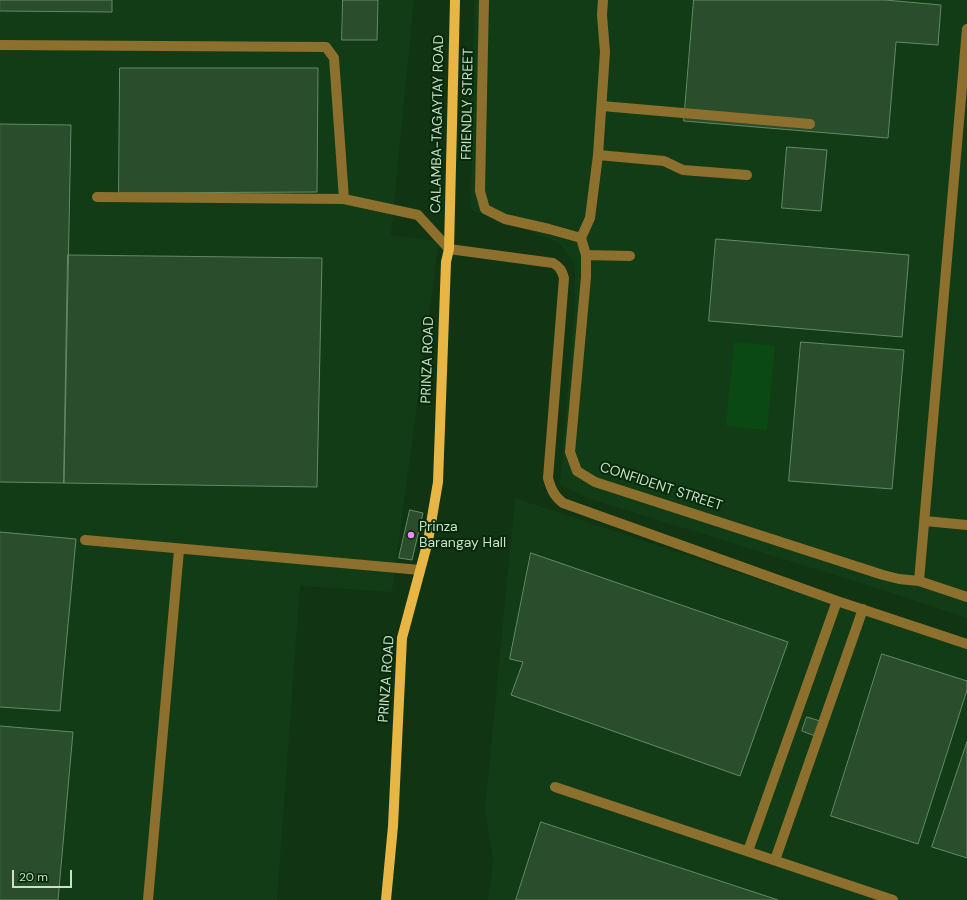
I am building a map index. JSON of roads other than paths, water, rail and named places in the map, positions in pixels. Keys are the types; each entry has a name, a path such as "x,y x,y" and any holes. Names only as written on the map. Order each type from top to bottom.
{"main road":[{"name":"CALAMBA-TAGAYTAY ROAD","path":"449,248 455,0"},
{"name":"PRINZA ROAD","path":"386,900 393,826 402,638 428,540 438,482 446,262 449,248"}],"street":[{"name":"FRIENDLY STREET","path":"484,0 480,191 485,209 505,219 549,228 581,238"},
{"path":"581,238 590,218 598,155 605,52 602,15 603,0"},
{"path":"919,581 967,29"},
{"path":"0,45 326,47 334,58 344,199"},
{"path":"602,106 810,124"},
{"path":"598,155 664,161 683,170 747,175"},
{"path":"97,197 344,199 418,215 449,248 553,263 562,271 564,278 548,478 550,488 556,498 563,503 838,601 967,644"},
{"name":"CONFIDENT STREET","path":"581,238 586,255 586,277 570,452 577,472 595,482 884,575 899,579 919,581 967,597"},
{"path":"586,255 630,256"},
{"path":"925,521 967,526"},
{"path":"85,540 179,550 420,570"},
{"path":"148,900 179,550"},
{"path":"748,851 838,601"},
{"path":"775,860 864,610"},
{"path":"555,787 893,900"}],"place":[{"name":"Prinza Barangay Hall","path":"411,535"}]}
